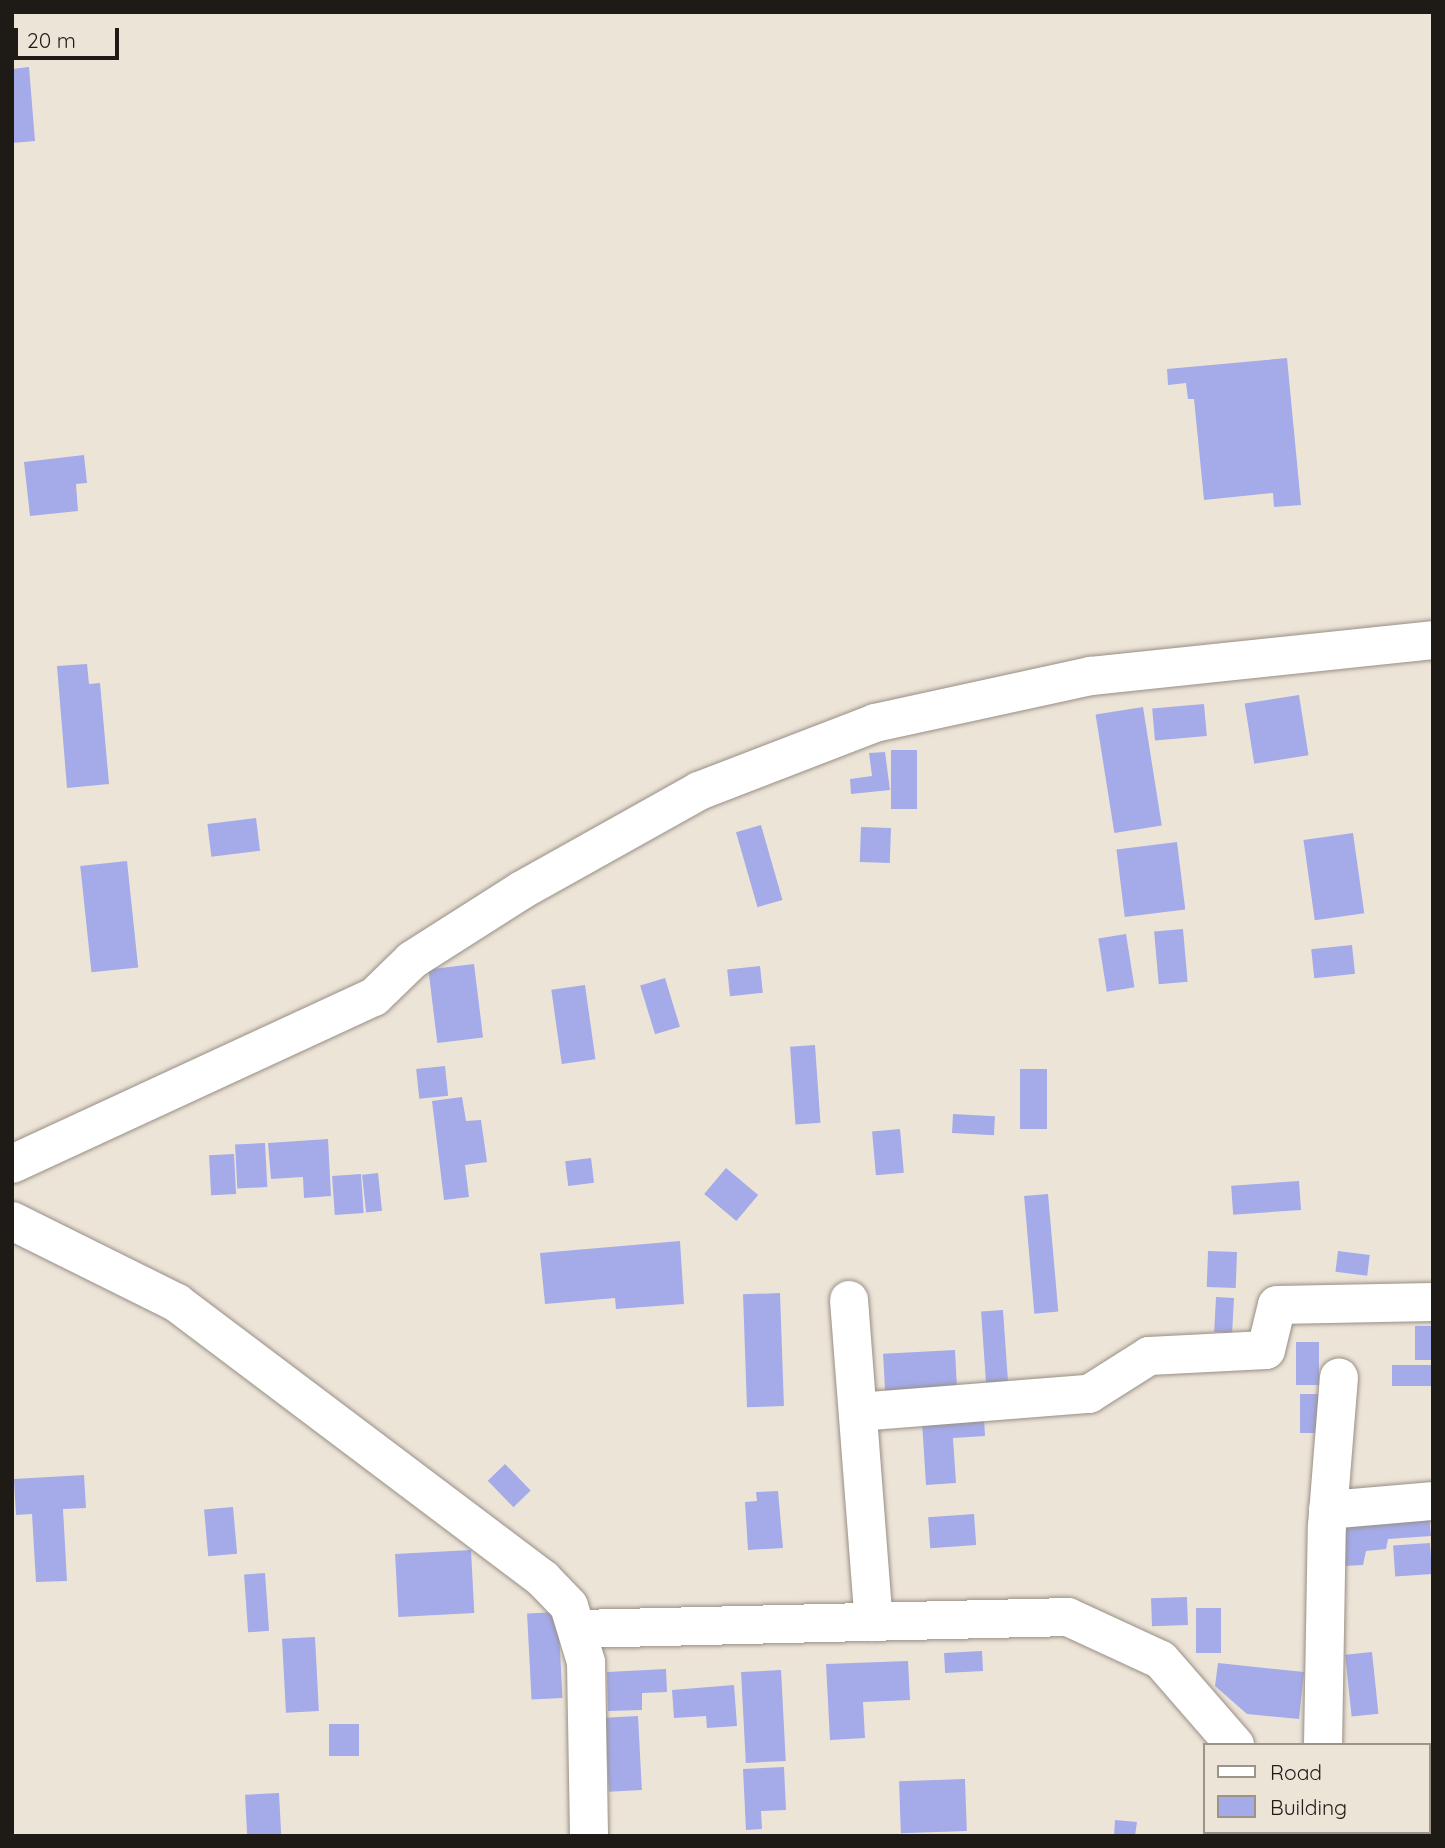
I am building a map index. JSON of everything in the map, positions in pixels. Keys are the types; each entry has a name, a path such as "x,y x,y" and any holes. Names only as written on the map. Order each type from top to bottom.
{"street":[{"path":"12,1164 374,997 412,960 522,890 699,791 874,723 1091,676 1433,640"},
{"path":"12,1221 177,1303 543,1579 569,1606 579,1629 586,1662 589,1836"},
{"path":"849,1300 874,1622"},
{"path":"858,1412 1089,1394 1149,1356 1266,1350 1277,1305 1433,1302"},
{"path":"1323,1743 1328,1510 1339,1377"},
{"path":"1328,1510 1433,1502"},
{"path":"579,1629 1068,1618 1161,1660 1233,1743"}],"building":[{"path":"29,67 35,141 12,143 12,69"},
{"path":"1287,358 1301,505 1274,507 1273,493 1204,500 1194,399 1188,399 1186,383 1168,385 1167,369"},
{"path":"84,455 87,483 76,484 78,511 30,516 24,462"},
{"path":"87,664 89,684 100,683 109,784 67,788 57,666"},
{"path":"1299,695 1309,755 1254,764 1245,704"},
{"path":"1204,704 1207,736 1155,740 1152,709"},
{"path":"1143,707 1162,826 1114,833 1096,715"},
{"path":"891,750 917,750 917,809 891,809"},
{"path":"885,752 890,790 851,794 850,779 872,776 869,753"},
{"path":"256,818 260,851 211,857 207,824"},
{"path":"761,825 782,900 758,907 736,832"},
{"path":"861,827 891,828 890,863 860,862"},
{"path":"1353,833 1364,913 1315,920 1303,840"},
{"path":"1177,842 1185,909 1125,917 1116,849"},
{"path":"127,861 138,967 91,972 80,866"},
{"path":"1183,929 1188,982 1159,984 1154,932"},
{"path":"1126,934 1134,987 1107,992 1098,938"},
{"path":"1352,945 1355,974 1314,978 1311,949"},
{"path":"474,964 483,1037 437,1043 428,970"},
{"path":"760,966 763,993 730,996 727,969"},
{"path":"665,978 680,1027 655,1034 640,986"},
{"path":"585,985 595,1059 562,1064 551,990"},
{"path":"815,1045 820,1123 796,1125 790,1047"},
{"path":"445,1066 448,1096 419,1099 416,1069"},
{"path":"1020,1069 1047,1069 1047,1129 1020,1129"},
{"path":"462,1097 466,1121 481,1120 487,1162 465,1165 469,1197 444,1200 432,1101"},
{"path":"953,1114 995,1116 994,1135 952,1133"},
{"path":"900,1129 904,1173 876,1175 872,1131"},
{"path":"328,1139 331,1196 304,1198 303,1177 271,1179 268,1143"},
{"path":"265,1143 267,1187 237,1189 235,1145"},
{"path":"234,1154 236,1194 211,1195 209,1155"},
{"path":"591,1158 594,1183 568,1186 565,1161"},
{"path":"726,1168 758,1195 736,1221 704,1194"},
{"path":"378,1173 382,1211 366,1212 362,1175"},
{"path":"361,1174 364,1213 335,1215 332,1176"},
{"path":"1299,1181 1301,1210 1233,1215 1231,1186"},
{"path":"1048,1194 1058,1312 1034,1314 1024,1196"},
{"path":"680,1241 684,1304 616,1309 615,1298 545,1304 540,1253"},
{"path":"1208,1251 1237,1252 1236,1288 1207,1287"},
{"path":"1338,1251 1370,1255 1367,1276 1335,1272"},
{"path":"780,1293 784,1406 747,1407 743,1294"},
{"path":"1216,1297 1234,1298 1232,1333 1214,1332"},
{"path":"1003,1310 1009,1391 987,1392 981,1312"},
{"path":"1415,1326 1433,1326 1433,1360 1415,1360"},
{"path":"1296,1342 1319,1342 1319,1385 1296,1385"},
{"path":"955,1350 957,1389 885,1393 883,1354"},
{"path":"1392,1365 1433,1365 1433,1386 1392,1386"},
{"path":"1300,1394 1319,1394 1319,1433 1300,1433"},
{"path":"984,1418 985,1436 953,1438 956,1483 926,1485 922,1422"},
{"path":"505,1464 531,1491 513,1507 488,1481"},
{"path":"84,1475 86,1508 63,1509 67,1581 36,1582 32,1514 16,1515 14,1479"},
{"path":"778,1491 783,1548 748,1550 745,1502 757,1501 756,1492"},
{"path":"233,1507 237,1554 208,1556 204,1510"},
{"path":"974,1514 976,1545 930,1548 928,1517"},
{"path":"1429,1515 1431,1536 1388,1539 1386,1549 1366,1551 1363,1565 1344,1566 1340,1521"},
{"path":"1430,1543 1432,1574 1395,1577 1393,1546"},
{"path":"471,1550 474,1613 398,1617 395,1554"},
{"path":"265,1573 269,1631 248,1632 244,1574"},
{"path":"1187,1597 1188,1625 1152,1626 1151,1598"},
{"path":"1196,1608 1221,1608 1221,1653 1196,1653"},
{"path":"558,1612 563,1698 532,1700 527,1614"},
{"path":"315,1637 319,1711 286,1713 282,1639"},
{"path":"982,1651 983,1671 945,1673 944,1653"},
{"path":"1372,1652 1378,1714 1352,1716 1345,1655"},
{"path":"908,1661 910,1700 863,1702 865,1738 830,1740 826,1664"},
{"path":"1218,1663 1304,1672 1299,1719 1247,1714 1215,1686"},
{"path":"666,1669 667,1692 642,1693 642,1710 608,1711 607,1672"},
{"path":"781,1670 786,1761 746,1763 741,1672"},
{"path":"734,1685 737,1726 707,1728 706,1716 674,1718 672,1690"},
{"path":"638,1716 642,1790 609,1792 605,1718"},
{"path":"329,1724 359,1724 359,1756 329,1756"},
{"path":"784,1767 786,1810 761,1811 762,1829 746,1830 743,1769"},
{"path":"965,1779 967,1831 901,1833 899,1781"},
{"path":"279,1793 281,1836 247,1836 245,1795"},
{"path":"1115,1820 1137,1822 1135,1836 1114,1836"}]}
